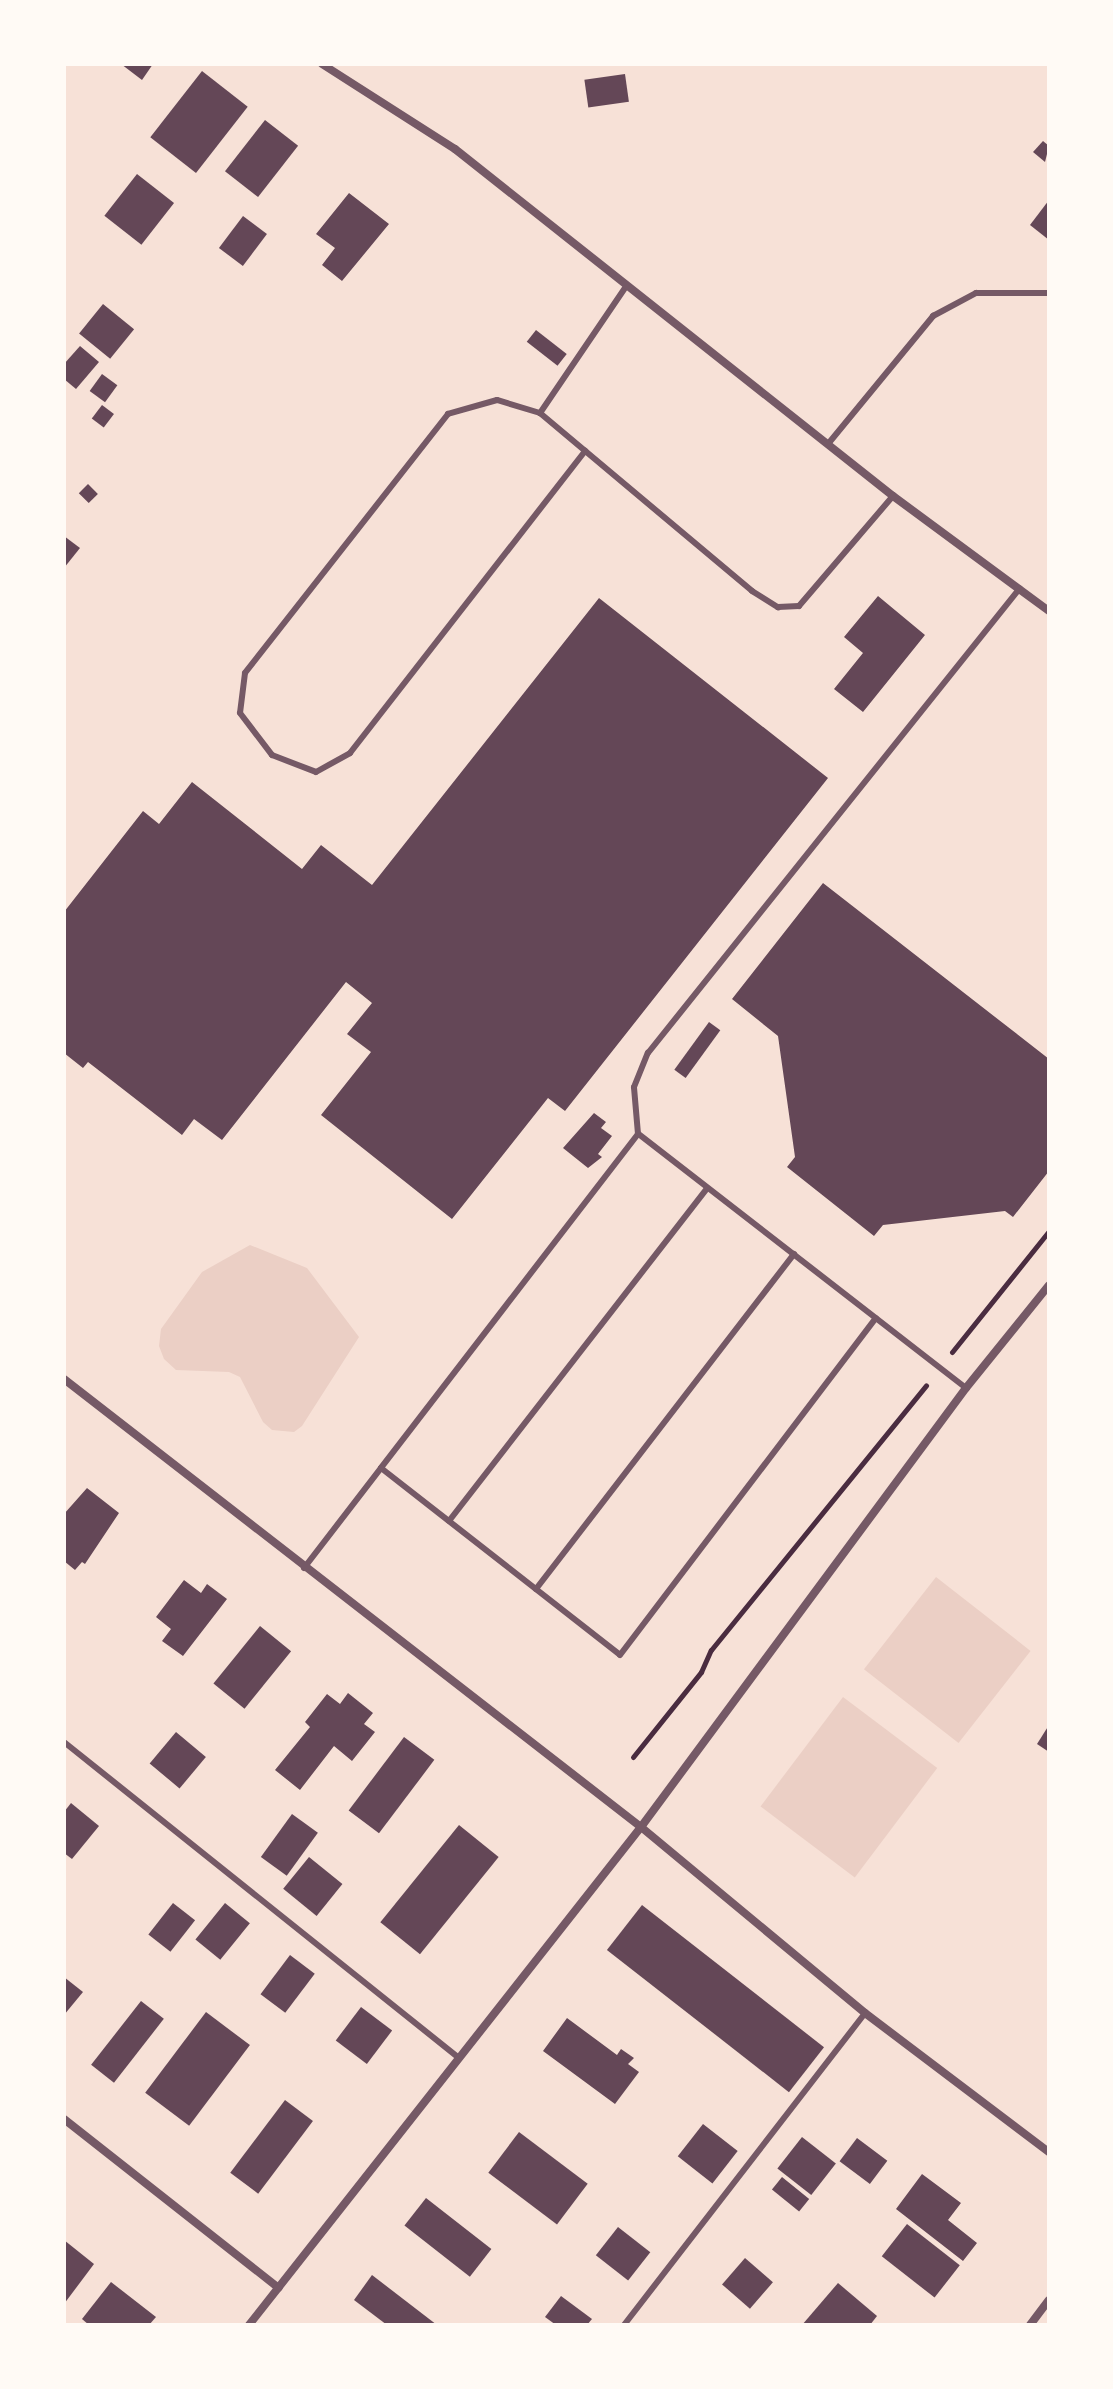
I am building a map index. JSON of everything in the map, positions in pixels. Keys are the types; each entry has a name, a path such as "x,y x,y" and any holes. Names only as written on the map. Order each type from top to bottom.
{"street":[{"path":"322,64 455,149 893,496 1049,611"},
{"path":"249,2325 641,1827 966,1388 1049,1285"},
{"path":"64,1379 641,1827 865,2013 1049,2152"},
{"path":"64,2119 279,2288"},
{"path":"1030,2325 1049,2300"}],"lane":[{"path":"540,413 627,285"},
{"path":"828,444 933,316 976,293 1049,293"},
{"path":"585,451 350,753 316,772 272,755 240,713 245,673 448,414 497,400 540,413 752,591 778,607 799,606 893,496"},
{"path":"304,1568 638,1134 634,1087 648,1053 1020,588"},
{"path":"638,1134 966,1388"},
{"path":"449,1521 707,1188"},
{"path":"536,1589 794,1254"},
{"path":"381,1468 620,1655 876,1318"},
{"path":"64,1742 459,2058"},
{"path":"624,2325 865,2013"}],"path":[{"path":"633,1757 701,1672 711,1650 1049,1231"}],"shaded area":[{"path":"250,1245 307,1268 359,1337 302,1426 294,1432 272,1430 263,1422 240,1377 229,1372 176,1370 164,1359 159,1346 161,1329 202,1272"},
{"path":"936,1577 1031,1651 959,1743 864,1669"},
{"path":"843,1697 937,1768 855,1877 761,1806"}],"building":[{"path":"121,64 153,64 142,80"},
{"path":"202,71 248,107 196,173 150,137"},
{"path":"625,74 629,102 588,107 584,80"},
{"path":"265,120 298,146 258,197 225,171"},
{"path":"1043,141 1049,146 1045,162 1033,152"},
{"path":"137,174 174,203 141,245 104,216"},
{"path":"349,193 389,224 342,281 322,265 335,248 316,234"},
{"path":"1049,200 1049,240 1030,225"},
{"path":"243,216 267,234 243,266 219,248"},
{"path":"103,304 134,329 110,359 79,334"},
{"path":"536,330 567,354 557,366 527,342"},
{"path":"80,346 99,362 76,389 64,379 64,364"},
{"path":"102,374 117,385 105,402 90,391"},
{"path":"102,405 114,414 104,428 92,419"},
{"path":"88,484 98,494 89,503 79,493"},
{"path":"64,536 80,548 64,568"},
{"path":"878,596 925,635 863,712 834,689 863,653 844,637"},
{"path":"599,598 828,778 565,1111 548,1098 452,1219 321,1115 371,1052 347,1034 372,1003 346,982 222,1140 194,1119 182,1135 88,1062 83,1068 64,1053 64,912 143,811 159,824 192,782 302,869 321,845 372,885"},
{"path":"823,883 1049,1059 1049,1171 1013,1217 1005,1211 883,1225 874,1236 787,1167 795,1157 778,1036 732,999"},
{"path":"709,1022 720,1030 686,1078 674,1070"},
{"path":"594,1113 606,1122 601,1128 612,1136 598,1154 602,1157 588,1168 563,1148"},
{"path":"87,1488 119,1513 85,1564 82,1562 75,1570 64,1561 64,1514"},
{"path":"184,1580 201,1593 207,1584 227,1599 183,1656 162,1641 171,1629 156,1617"},
{"path":"260,1626 291,1651 245,1709 213,1684"},
{"path":"348,1693 373,1713 364,1724 375,1732 352,1761 334,1746 300,1790 275,1770 310,1727 305,1722 327,1694 340,1704"},
{"path":"1049,1725 1049,1752 1037,1744"},
{"path":"176,1732 206,1757 180,1788 150,1763"},
{"path":"404,1737 434,1760 379,1833 349,1810"},
{"path":"71,1803 99,1826 72,1859 64,1853 64,1812"},
{"path":"292,1814 318,1833 287,1876 261,1857"},
{"path":"459,1825 499,1857 420,1954 380,1922"},
{"path":"309,1857 342,1884 317,1916 283,1889"},
{"path":"173,1903 195,1920 170,1952 148,1935"},
{"path":"225,1903 250,1923 220,1960 195,1940"},
{"path":"642,1905 824,2047 789,2092 607,1950"},
{"path":"290,1955 315,1974 285,2013 261,1994"},
{"path":"64,1977 83,1992 64,2015"},
{"path":"141,2001 164,2019 114,2083 91,2065"},
{"path":"361,2007 392,2030 367,2064 336,2041"},
{"path":"206,2012 250,2045 189,2126 145,2093"},
{"path":"567,2018 617,2055 621,2049 634,2058 628,2064 639,2072 615,2104 543,2051"},
{"path":"285,2100 313,2121 258,2194 230,2173"},
{"path":"703,2124 738,2151 712,2183 678,2156"},
{"path":"519,2132 588,2184 557,2224 488,2173"},
{"path":"802,2137 836,2163 811,2195 777,2169"},
{"path":"857,2138 887,2161 870,2184 840,2161"},
{"path":"922,2174 961,2203 948,2220 977,2243 963,2261 896,2209"},
{"path":"782,2177 809,2199 799,2211 772,2189"},
{"path":"426,2198 491,2249 470,2277 404,2226"},
{"path":"907,2224 960,2265 935,2298 882,2256"},
{"path":"618,2227 650,2252 628,2281 596,2255"},
{"path":"64,2240 94,2264 64,2304"},
{"path":"745,2258 773,2282 750,2309 722,2284"},
{"path":"372,2275 437,2325 387,2325 354,2300"},
{"path":"111,2282 156,2317 149,2325 89,2325 82,2319"},
{"path":"838,2283 877,2316 870,2325 802,2325"},
{"path":"561,2296 592,2319 587,2325 556,2325 545,2317"}]}
